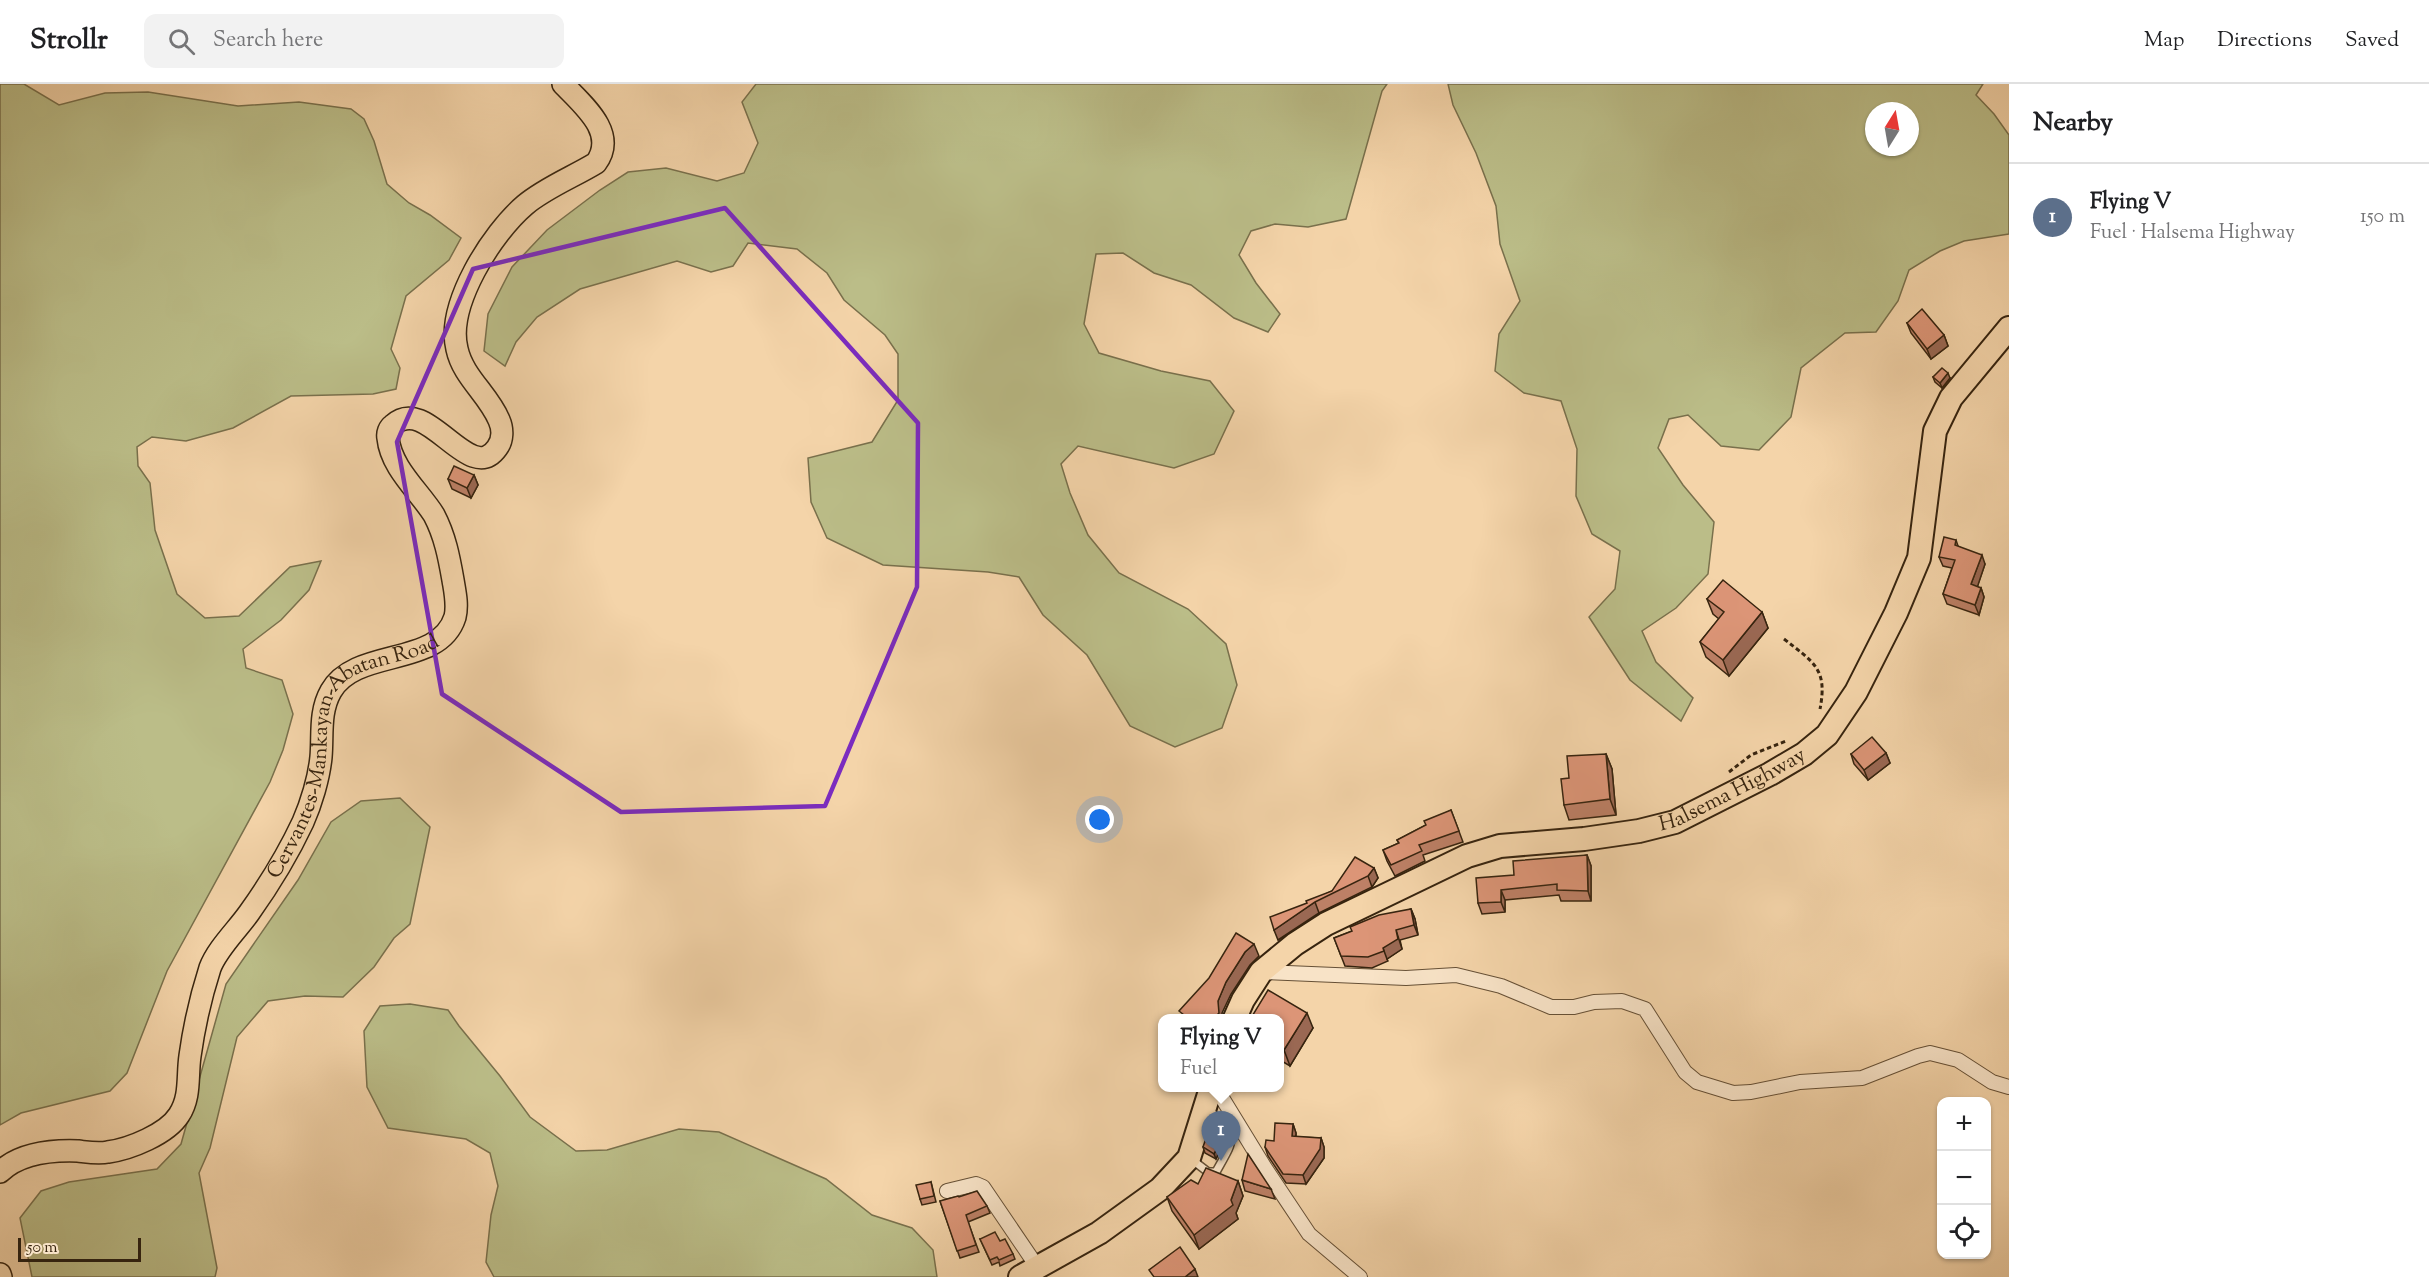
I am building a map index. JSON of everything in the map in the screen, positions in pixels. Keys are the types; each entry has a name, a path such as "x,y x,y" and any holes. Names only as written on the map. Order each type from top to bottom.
{"highway":[{"name":"Halsema Highway","path":"1237,1014 1243,1000 1262,972 1295,944 1326,924 1467,856 1500,846 1584,839 1639,831 1675,822 1770,774 1804,754 1827,735 1856,692 1896,613 1918,558 1935,431 1951,398 2009,328"},
{"path":"1029,1272 1099,1233 1160,1189 1189,1158 1211,1093"}],"main road":[{"name":"Cervantes-Mankayan-Abatan Road","path":"0,1172 6,1166 33,1154 68,1151 107,1152 159,1134 178,1118 185,1102 196,1022 212,964 267,887 304,820 321,762 322,714 330,692 345,676 373,662 398,658 420,649 443,637 450,628 457,606 446,544 433,515 396,461 388,438 388,431 407,418 430,426 470,456 482,458 498,448 502,437 498,419 463,368 454,331 464,295 479,260 505,226 526,203 596,163 602,155 605,148 596,120 563,84"}],"street":[{"path":"1262,972 1406,978 1456,975 1501,986 1551,1007 1574,1007 1594,1002 1628,1002 1645,1009 1685,1072 1697,1082 1733,1093 1751,1092 1800,1082 1863,1078 1930,1053 1958,1060 1992,1082 2009,1087"},
{"path":"1211,1093 1310,1234 1360,1277"},
{"path":"947,1191 976,1185 983,1187 1029,1272"}],"lane":[{"path":"1189,1158 1208,1172 1216,1172 1232,1143 1211,1093"}],"path":[{"path":"1784,639 1817,665 1824,690 1818,717"},
{"path":"1727,773 1751,755 1794,737"}],"highlighted area":[{"path":"725,208 918,423 917,587 825,806 621,812 442,694 397,442 473,269"}],"green space":[{"path":"0,84 24,84 59,105 105,93 148,92 238,106 299,102 351,109 364,119 374,141 387,184 409,203 461,238 449,260 406,296 391,349 400,368 396,389 373,394 291,396 233,428 186,441 152,437 137,447 138,466 150,483 155,530 177,594 205,618 239,616 290,567 321,561 309,590 281,620 243,649 246,668 282,680 293,714 283,750 270,782 167,971 127,1073 110,1091 21,1113 0,1125"},
{"path":"756,84 1387,84 1382,91 1346,219 1308,227 1275,224 1251,231 1239,255 1256,283 1280,314 1268,332 1234,318 1191,285 1154,273 1123,253 1096,254 1084,324 1099,353 1161,371 1210,381 1234,411 1214,454 1174,468 1078,446 1061,464 1070,493 1088,535 1119,573 1188,609 1226,644 1237,685 1222,728 1175,747 1130,726 1087,655 1043,615 1019,577 988,572 883,565 827,538 811,502 808,458 872,442 898,400 898,354 885,335 844,300 827,273 797,249 748,243 733,266 711,272 677,261 580,289 537,317 516,342 505,366 484,351 488,314 512,267 547,230 600,190 628,172 666,168 717,181 744,173 758,143 742,102"},
{"path":"1448,84 1983,84 1976,95 2009,135 2009,234 1964,241 1940,251 1909,270 1898,301 1876,332 1845,333 1801,368 1791,417 1759,450 1721,446 1688,415 1669,419 1658,448 1683,485 1714,522 1708,574 1676,608 1642,631 1656,662 1693,698 1681,721 1630,680 1589,617 1615,589 1620,551 1592,534 1576,496 1577,449 1561,401 1524,393 1495,371 1499,334 1520,301 1500,244 1496,206 1476,153 1453,105"},
{"path":"400,798 430,827 410,924 394,938 374,967 343,997 305,996 268,1001 237,1037 210,1148 199,1173 217,1268 215,1277 32,1277 20,1218 41,1191 69,1182 157,1169 181,1144 226,984 298,880 331,822 361,801"},
{"path":"410,1004 448,1010 530,1117 576,1151 607,1150 679,1129 719,1132 826,1179 872,1215 912,1228 933,1250 937,1277 494,1277 486,1262 491,1215 498,1186 490,1153 466,1139 388,1128 367,1087 364,1031 380,1006"}],"building":[{"path":"1922,309 1944,335 1927,349 1907,323"},
{"path":"1942,368 1948,373 1940,383 1933,377"},
{"path":"454,466 474,475 467,488 448,479"},
{"path":"1944,537 1956,540 1955,545 1982,555 1971,584 1981,588 1975,605 1943,594 1955,560 1939,557"},
{"path":"1723,580 1762,612 1723,660 1700,642 1724,612 1707,599"},
{"path":"1872,737 1886,753 1864,770 1851,754"},
{"path":"1606,754 1610,799 1564,805 1561,779 1569,778 1567,756"},
{"path":"1451,810 1459,831 1419,845 1422,851 1391,865 1383,850 1399,843 1397,840 1426,825 1424,821"},
{"path":"1587,855 1588,891 1557,890 1557,884 1501,890 1501,902 1478,903 1476,878 1514,875 1513,861"},
{"path":"1355,857 1374,868 1368,876 1315,902 1274,930 1270,917 1332,891"},
{"path":"1411,909 1414,925 1396,930 1398,939 1383,948 1384,951 1368,957 1341,956 1334,938 1352,931 1350,927 1379,915"},
{"path":"1236,933 1254,944 1245,952 1226,982 1218,1001 1218,1014 1183,1014 1179,1011 1209,978"},
{"path":"1268,990 1307,1013 1284,1050 1284,1014 1253,1014"},
{"path":"1275,1123 1293,1124 1292,1136 1321,1138 1320,1149 1303,1175 1283,1174 1265,1147 1266,1140 1274,1141"},
{"path":"1210,1127 1223,1135 1214,1154 1203,1147"},
{"path":"1248,1154 1271,1189 1242,1180"},
{"path":"1206,1168 1238,1181 1231,1200 1233,1205 1194,1235 1167,1197 1191,1180 1198,1184"},
{"path":"931,1182 934,1196 920,1199 916,1185"},
{"path":"977,1191 987,1206 966,1215 976,1245 957,1251 940,1201"},
{"path":"995,1232 1000,1241 1005,1239 1013,1254 999,1260 997,1257 990,1260 980,1239"},
{"path":"1180,1247 1195,1269 1185,1277 1154,1277 1149,1270"}],"place":[{"name":"Flying V","path":"1221,1161"}]}
